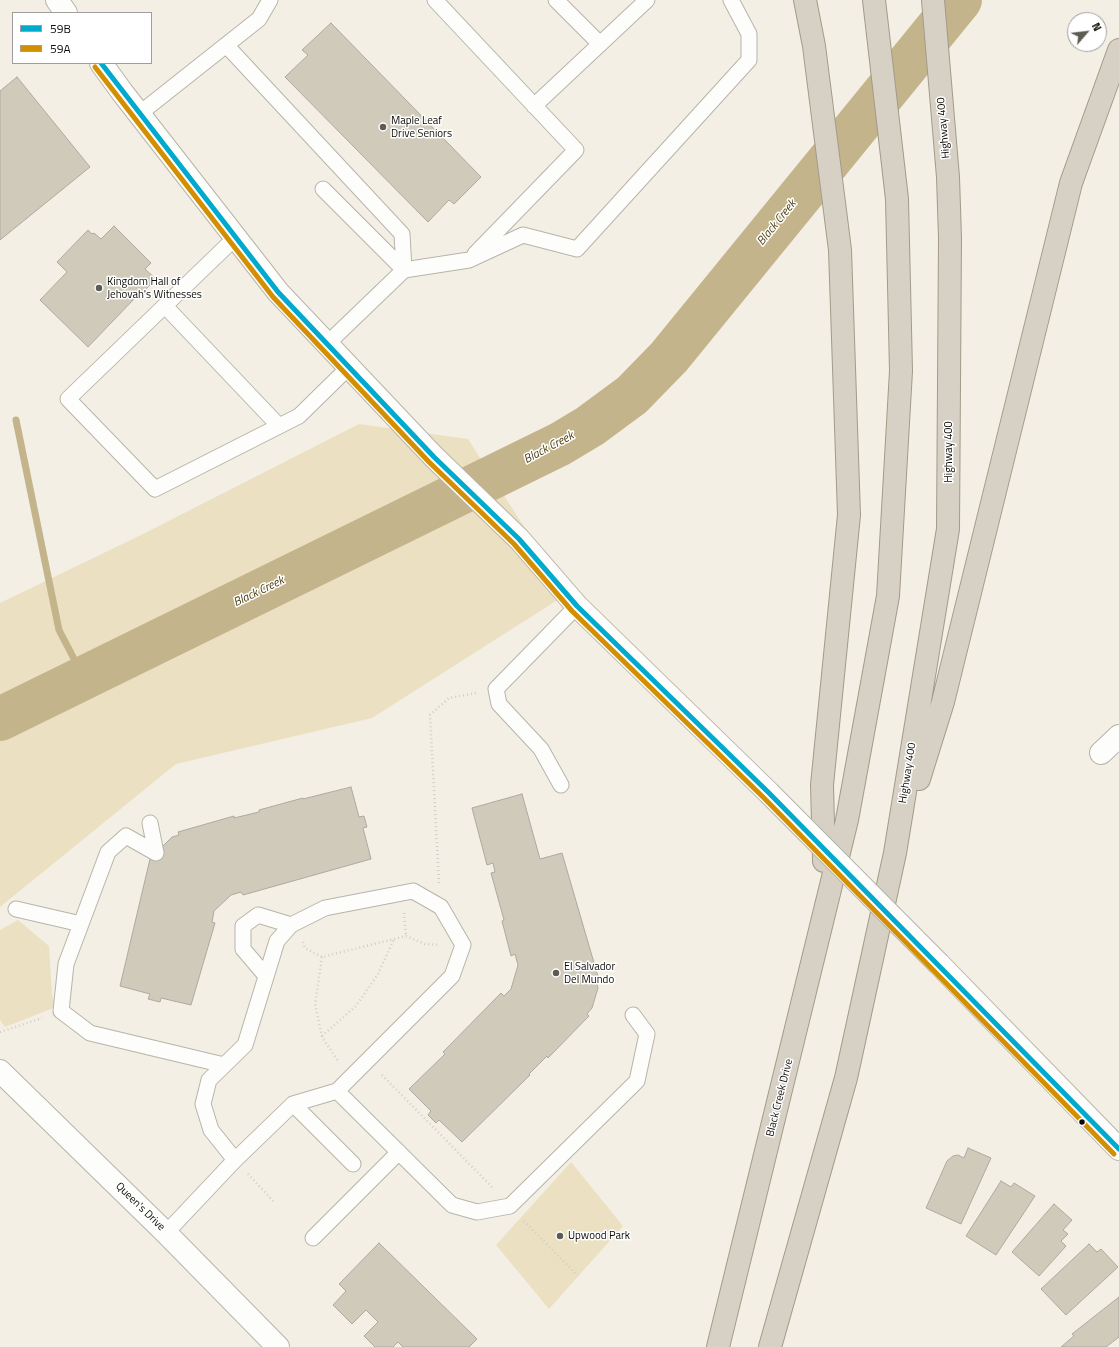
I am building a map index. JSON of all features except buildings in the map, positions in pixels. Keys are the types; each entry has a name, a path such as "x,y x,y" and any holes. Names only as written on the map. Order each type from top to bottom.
{"highway":[{"path":"805,0 814,46 840,250 849,515 822,785 825,915"},
{"name":"Black Creek Drive","path":"718,1347 841,849 888,596 901,371 897,199 874,6"},
{"name":"Highway 400","path":"770,1347 846,1078 885,899 895,853 948,529 950,238 948,177 934,7"},
{"path":"895,853 943,702 1071,183 1119,50"}],"street":[{"path":"57,0 65,12"},
{"path":"102,64 278,292 434,457 519,540 577,606 769,793 939,964 1119,1149"},
{"path":"1101,753 1119,736"},
{"name":"Queen's Drive","path":"0,1071 166,1233 278,1347"}],"lane":[{"path":"139,114 259,19 270,0"},
{"path":"435,0 576,150 469,260"},
{"path":"556,0 600,44"},
{"path":"534,106 648,0"},
{"path":"327,344 404,270 469,260 523,236 577,249 749,60 749,34 731,0"},
{"path":"226,45 402,234 404,270"},
{"path":"323,189 404,270"},
{"path":"235,238 68,399 155,489 299,416 349,367"},
{"path":"165,306 279,426"},
{"path":"561,785 541,749 499,704 496,689 577,606"},
{"path":"150,823 156,853 126,836 108,852 66,964 61,1011 90,1033 224,1065"},
{"path":"166,1233 235,1160 293,1104 337,1091 452,976 463,946 441,907 413,891 325,908 293,924 277,941 245,1045 209,1080 203,1104 211,1130 235,1160"},
{"path":"16,910 81,924"},
{"path":"266,976 243,949 243,926 258,915 293,924"},
{"path":"337,1091 452,1205 477,1212 510,1206 637,1081 647,1034 634,1015"},
{"path":"293,1104 353,1164"},
{"path":"313,1238 399,1152"}],"path":[{"path":"441,907 430,715 449,698 496,689"},
{"path":"293,924 305,948 322,957 406,936 425,944 463,946"},
{"path":"322,1037 356,1006 378,974 394,938"},
{"path":"322,957 315,1004 322,1037 350,1078"},
{"path":"0,1032 61,1011"},
{"path":"368,1060 577,1275"},
{"path":"235,1160 275,1203"}],"shaded area":[{"path":"359,424 468,439 567,594 372,718 176,764 0,907 0,603 141,535"},
{"path":"18,920 49,946 52,995 56,1007 5,1027 0,1020 0,930"},
{"name":"Upwood Park","path":"571,1162 623,1226 549,1309 496,1245"}],"waterway":[{"name":"Black Creek","path":"0,719 560,444 590,426 632,395 669,357 960,0"},
{"path":"16,420 59,630 84,678"}],"transit line":[{"name":"59B","path":"102,64 278,292 434,457 519,539 577,606 769,793 1119,1149"},
{"name":"59A","path":"95,67 273,297 429,462 514,544 572,611 764,798 1114,1154"}],"place":[{"name":"Maple Leaf Drive Seniors","path":"383,127"},
{"name":"Kingdom Hall of Jehovah's Witnesses","path":"99,288"},
{"name":"El Salvador Del Mundo","path":"556,973"},
{"name":"Upwood Park","path":"560,1236"}]}
